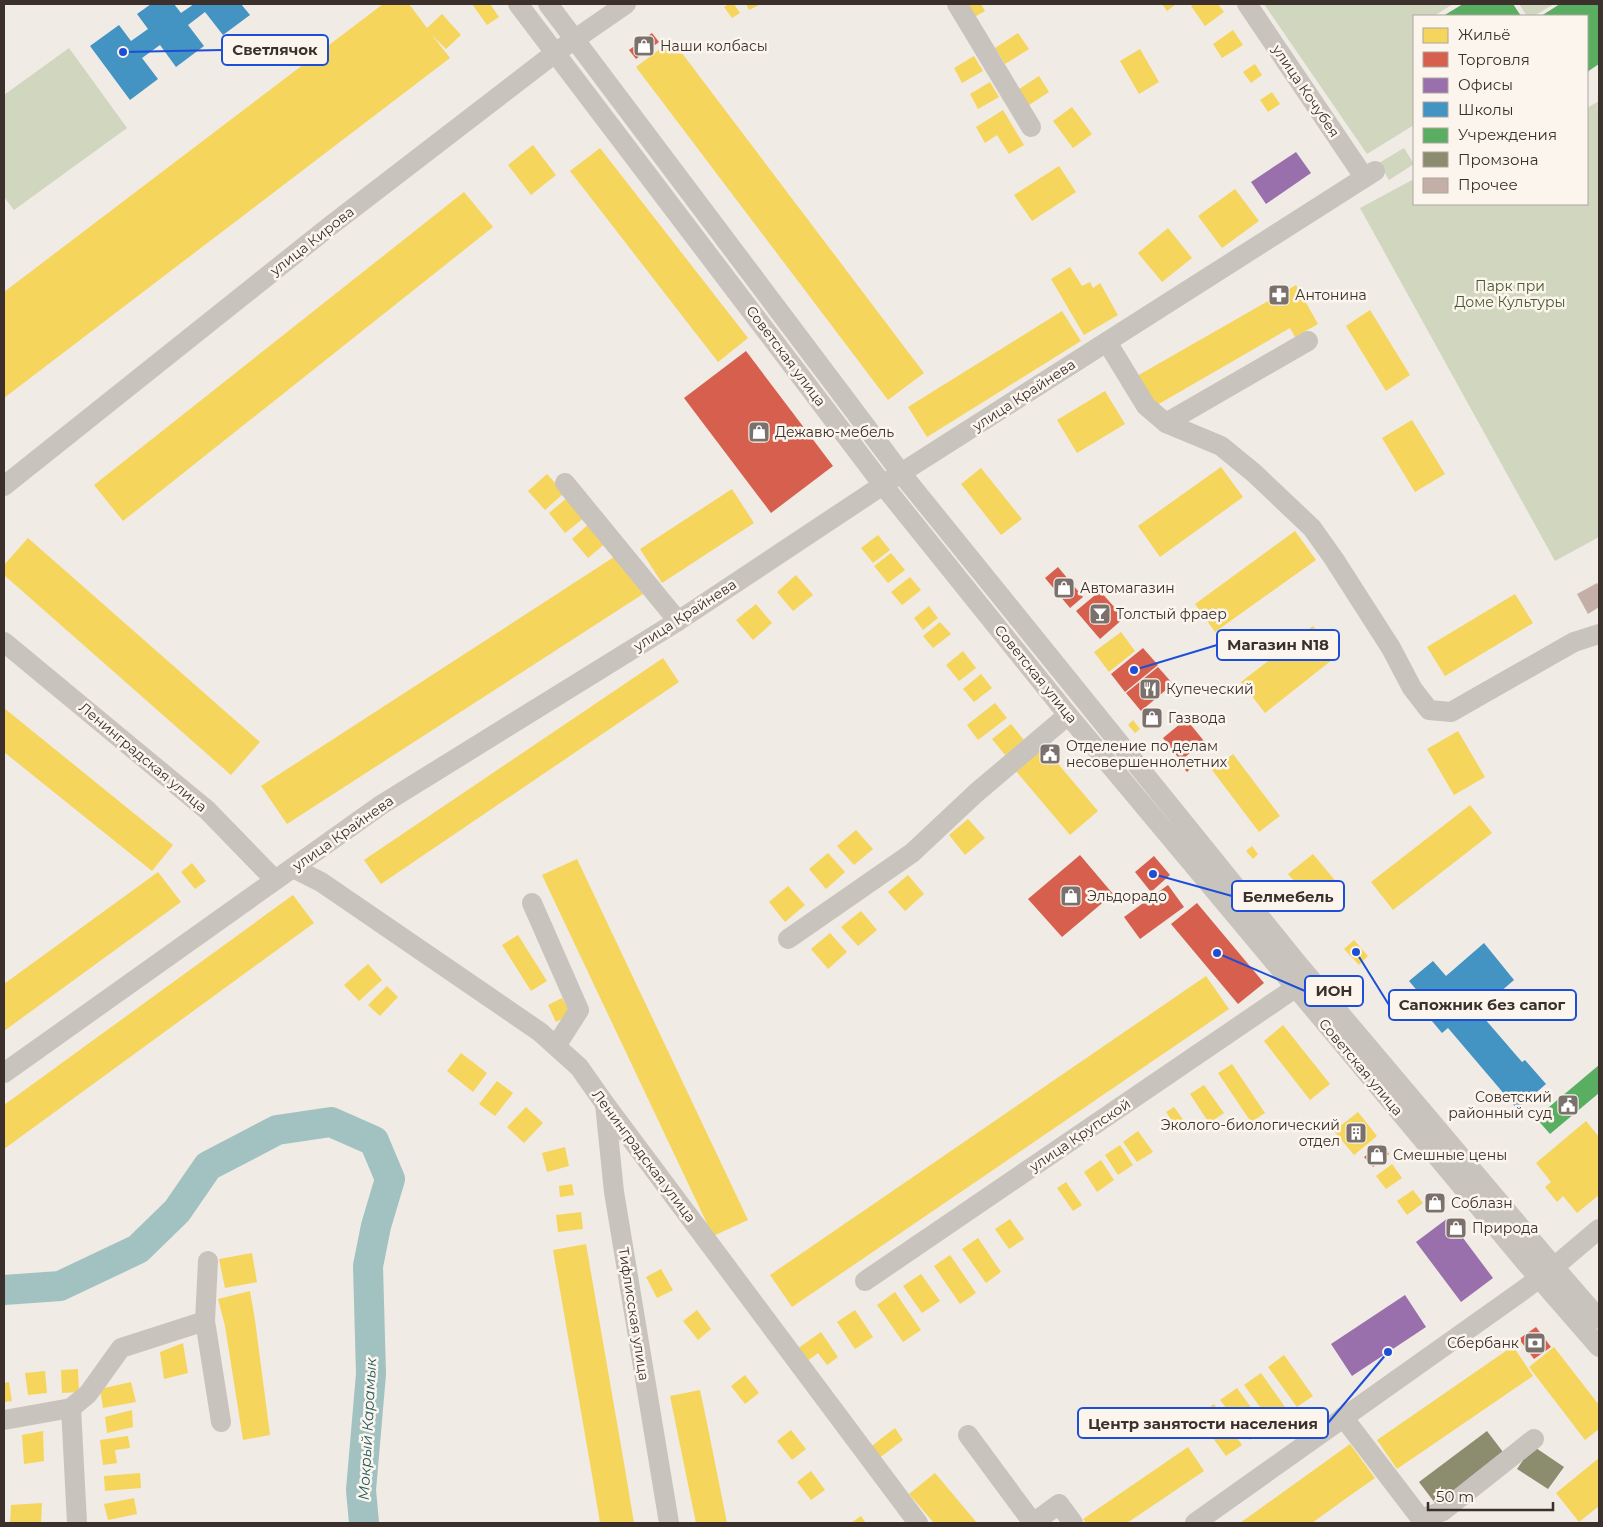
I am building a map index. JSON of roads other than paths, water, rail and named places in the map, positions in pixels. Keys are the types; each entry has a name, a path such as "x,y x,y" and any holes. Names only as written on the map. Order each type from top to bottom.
{"street":[{"name":"Советская улица","path":"518,4 884,485 1068,715 1295,988 1546,1273 1599,1319"},
{"name":"Советская улица","path":"548,4 901,473 1546,1273 1599,1346"},
{"name":"улица Кирова","path":"4,486 330,226 555,53 626,4"},
{"path":"957,4 1031,127"},
{"name":"улица Кочубея","path":"1247,4 1370,174"},
{"name":"улица Крайнева","path":"4,1073 270,875 293,868 381,805 678,621 901,473 1370,174"},
{"path":"1166,423 1308,341"},
{"path":"1107,342 1146,406 1166,423 1221,446 1254,473 1312,528 1391,648 1412,688 1429,710 1451,712 1574,642 1599,634"},
{"path":"565,483 678,621"},
{"name":"Ленинградская улица","path":"4,642 207,810 270,875"},
{"path":"788,939 912,853 976,793 1068,715"},
{"name":"Ленинградская улица","path":"293,868 321,882 540,1032 579,1067 918,1523"},
{"path":"532,903 579,1010 556,1046"},
{"name":"улица Крупской","path":"865,1281 1295,988"},
{"name":"Тифлисская улица","path":"605,1104 614,1192 669,1523"},
{"path":"1195,1523 1546,1273 1599,1229"},
{"path":"208,1261 205,1321 221,1422"},
{"path":"4,1420 71,1408 88,1394 121,1348 205,1321"},
{"path":"71,1408 77,1523"},
{"path":"1343,1416 1421,1521 1443,1511 1534,1439"},
{"path":"968,1435 1033,1523 1059,1504 1074,1523"}],"waterway":[{"name":"Мокрый Карамык","path":"4,1290 60,1286 138,1249 177,1211 208,1166 277,1130 331,1122 374,1141 390,1179 376,1226 368,1266 371,1374 361,1490 364,1523"}],"place":[{"name":"Наши колбасы","path":"644,46"},
{"name":"Светлячок","path":"123,52"},
{"name":"Антонина","path":"1279,295"},
{"name":"Дежавю-мебель","path":"759,432"},
{"name":"Автомагазин","path":"1064,588"},
{"name":"Толстый фраер","path":"1100,614"},
{"name":"Магазин N18","path":"1134,670"},
{"name":"Купеческий","path":"1150,689"},
{"name":"Газвода","path":"1152,718"},
{"name":"Отделение по делам несовершеннолетних","path":"1050,754"},
{"name":"Белмебель","path":"1153,874"},
{"name":"Эльдорадо","path":"1071,896"},
{"name":"Сапожник без сапог","path":"1356,952"},
{"name":"ИОН","path":"1217,953"},
{"name":"Советский районный суд","path":"1568,1105"},
{"name":"Эколого-биологический отдел","path":"1356,1133"},
{"name":"Смешные цены","path":"1377,1155"},
{"name":"Соблазн","path":"1435,1203"},
{"name":"Природа","path":"1456,1228"},
{"name":"Сбербанк","path":"1535,1343"},
{"name":"Центр занятости населения","path":"1388,1352"}],"park label":[{"name":"Парк при Доме Культуры","path":"1510,294"}]}
